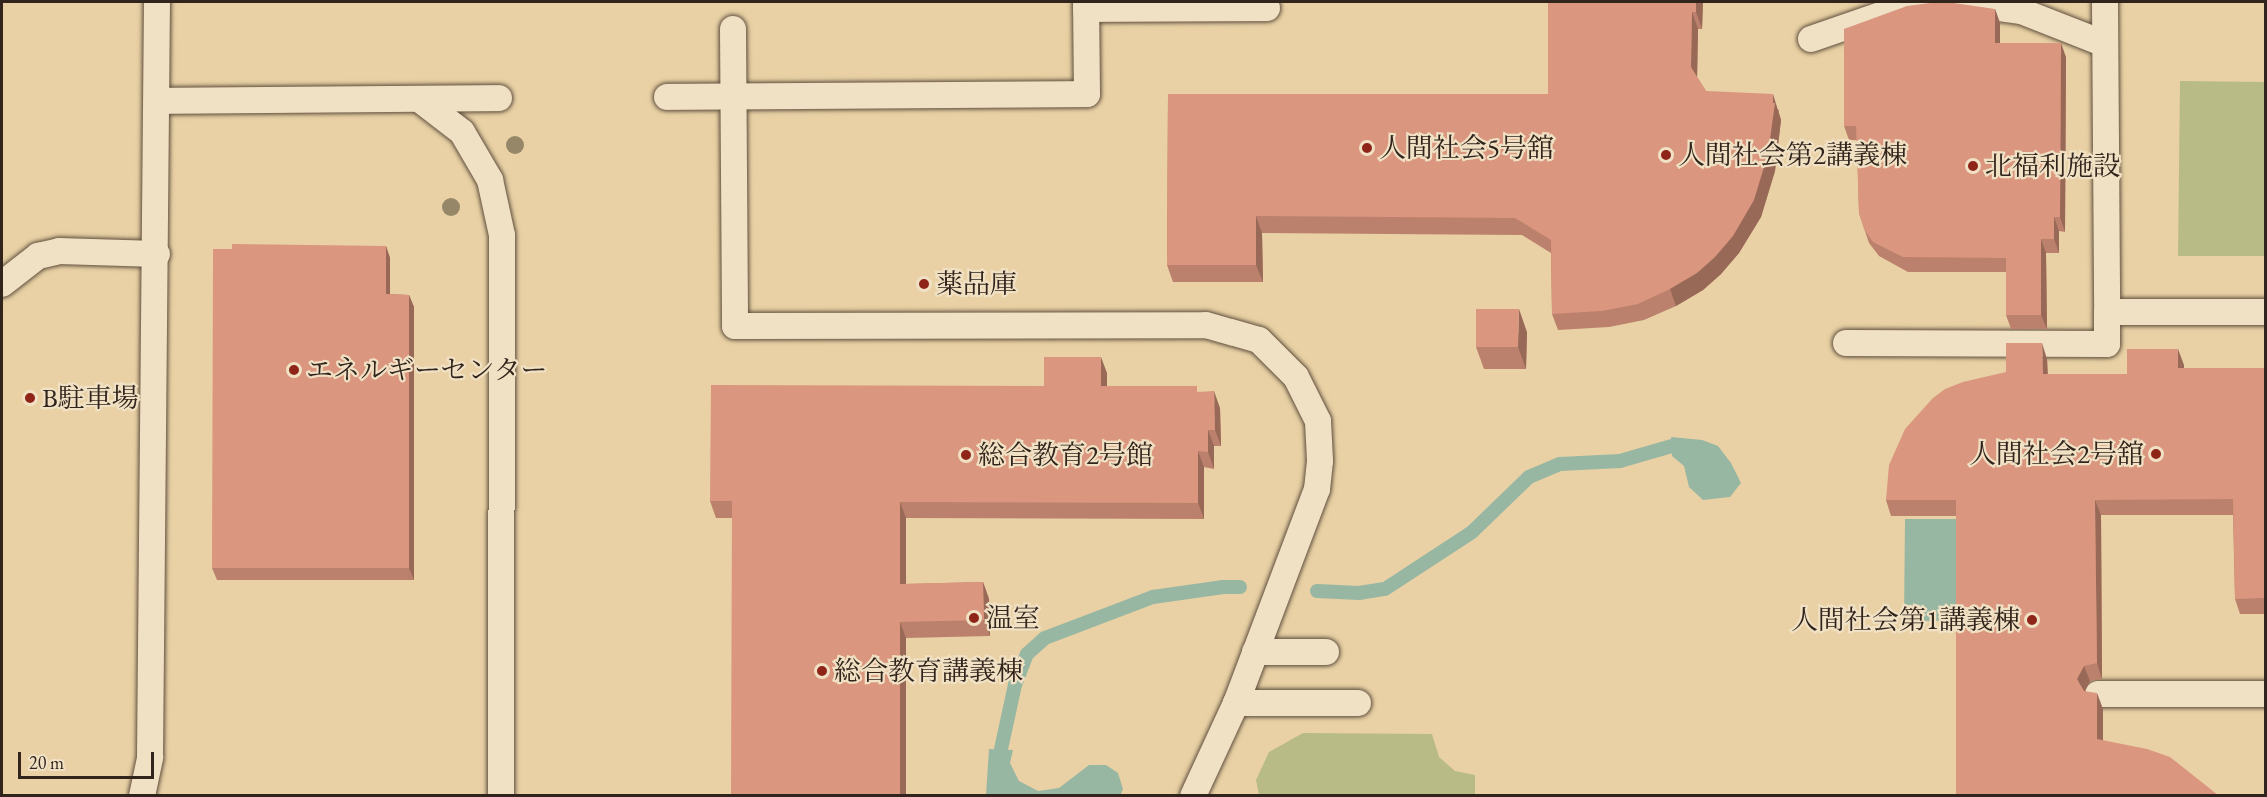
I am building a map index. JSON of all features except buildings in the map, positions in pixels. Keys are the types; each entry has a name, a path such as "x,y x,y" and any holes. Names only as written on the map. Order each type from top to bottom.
{"lane":[{"path":"142,795 150,757 158,2"},
{"path":"1811,39 1909,5 1941,2"},
{"path":"1955,2 2021,11 2105,44"},
{"path":"1846,343 2107,344 2105,2"},
{"path":"667,97 1087,94 1086,5 1267,8"},
{"path":"733,29 735,326 1206,325 1259,340 1296,377 1318,421 1320,461 1317,489 1203,789"},
{"path":"157,101 499,98"},
{"path":"419,99 462,132 490,180 502,235 501,795"},
{"path":"2,284 38,256 59,251 157,254"},
{"path":"2107,312 2265,312"},
{"path":"1255,652 1326,652"},
{"path":"2098,694 2265,694"},
{"path":"1236,703 1358,703"}],"green space":[{"path":"2180,81 2265,82 2265,256 2178,256"},
{"path":"1303,733 1432,734 1439,757 1455,771 1475,775 1475,795 1259,795 1256,780 1269,752"}],"shaded area":[{"path":"1671,437 1702,440 1718,446 1731,463 1741,483 1730,497 1703,500 1689,487 1684,466 1672,456"},
{"path":"1905,519 1958,519 1957,621 1904,621"},
{"path":"989,749 1013,750 1010,763 1019,781 1038,791 1059,788 1089,765 1106,765 1118,773 1123,789 1120,796 986,795"}],"waterway":[{"path":"1317,591 1359,593 1385,589 1472,532 1529,477 1560,464 1620,461 1672,446"},
{"path":"1001,749 1015,685 1027,654 1045,638 1153,597 1223,587 1240,587"}],"place":[{"name":"人間社会5号舘","path":"1367,148"},
{"name":"人間社会第2講義棟","path":"1666,155"},
{"name":"北福利施設","path":"1973,166"},
{"name":"薬品庫","path":"924,284"},
{"name":"エネルギーセンター","path":"294,370"},
{"name":"B駐車場","path":"30,398"},
{"name":"人間社会2号舘","path":"2156,454"},
{"name":"総合教育2号館","path":"966,455"},
{"name":"温室","path":"974,618"},
{"name":"人間社会第1講義棟","path":"2032,620"},
{"name":"総合教育講義棟","path":"822,671"}]}
